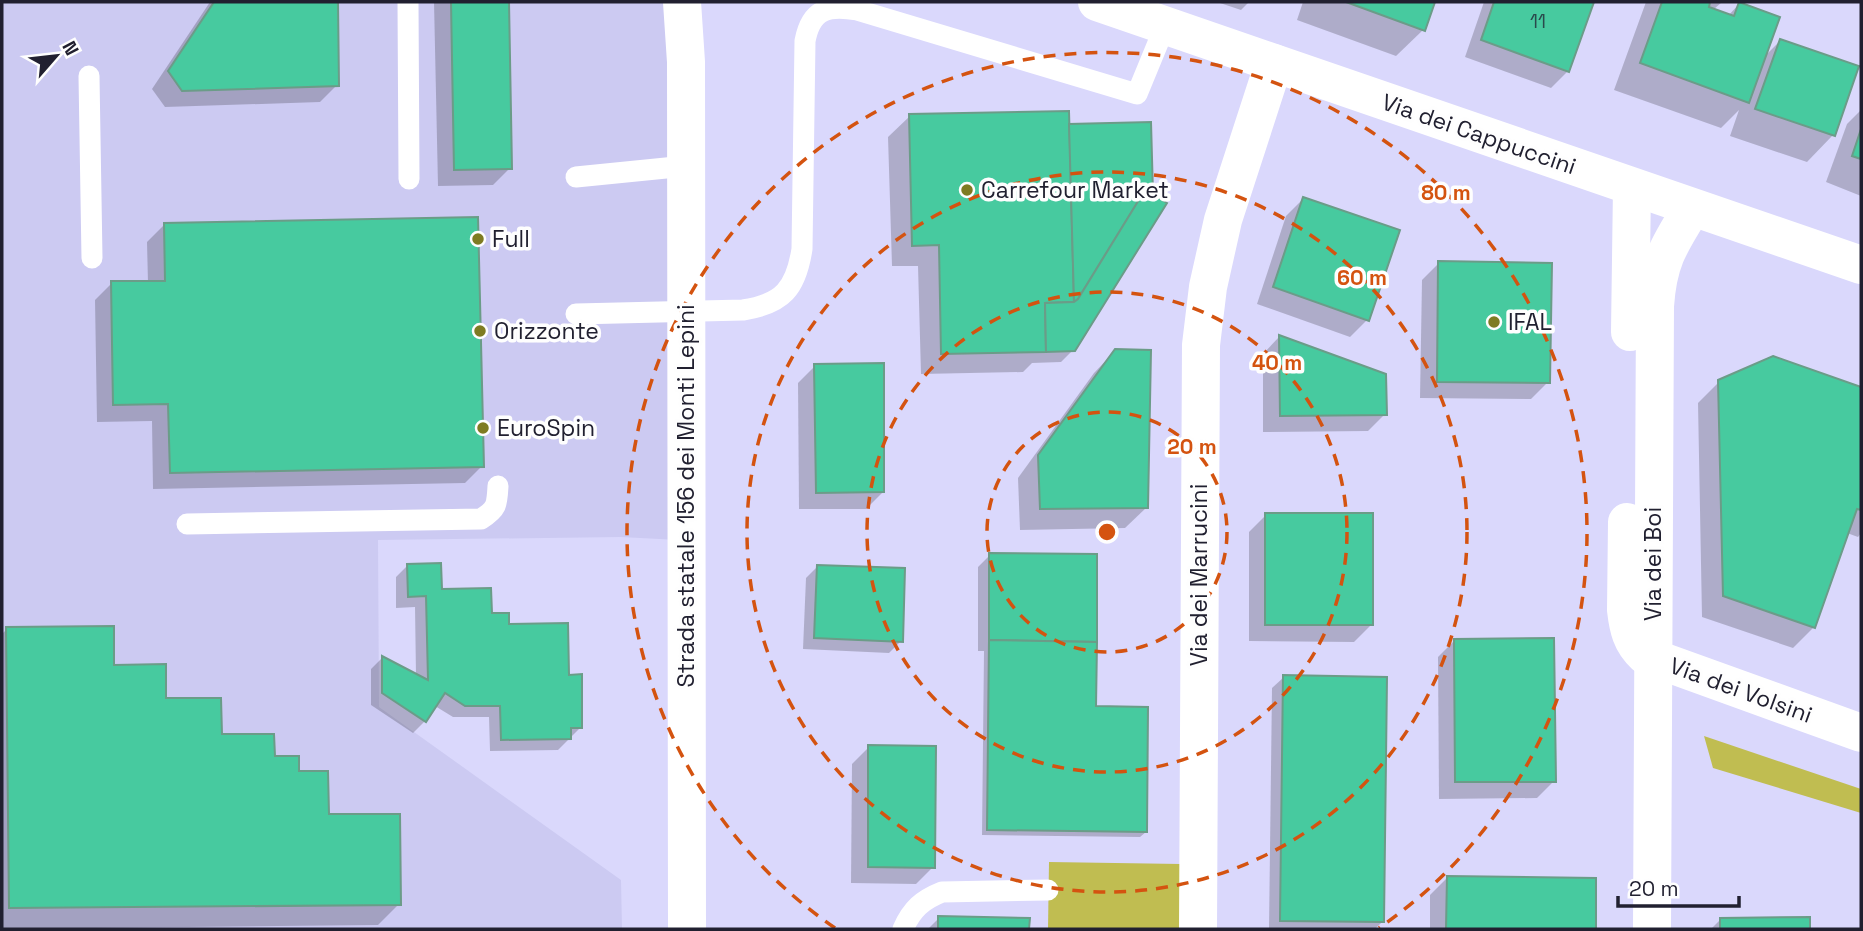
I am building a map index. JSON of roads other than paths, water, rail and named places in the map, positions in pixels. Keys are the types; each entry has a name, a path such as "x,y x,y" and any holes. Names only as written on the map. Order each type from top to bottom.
{"street":[{"name":"Strada statale 156 dei Monti Lepini","path":"682,2 687,62 687,929"},
{"name":"Strada statale 156 dei Monti Lepini","path":"687,62 711,2"},
{"name":"Via dei Cappuccini","path":"1097,2 1861,265"},
{"name":"Via dei Marrucini","path":"1198,929 1202,335 1208,288 1223,220 1274,63"},
{"name":"Via dei Boi","path":"1632,187 1626,610 1642,647"},
{"name":"Via dei Boi","path":"1652,929 1642,647 1656,288 1664,256 1692,208"},
{"name":"Via dei Volsini","path":"1642,647 1861,733"}],"lane":[{"path":"408,2 409,179"},
{"path":"576,314 743,310 759,308 786,293 800,265 802,250 804,41 811,22 828,8 857,9 1137,94 1165,26"},
{"path":"89,76 92,258"},
{"path":"576,177 686,166"},
{"path":"187,524 481,519 493,512 497,504 498,486"},
{"path":"903,929 917,905 942,892 1048,891"}],"place":[{"name":"Carrefour Market","path":"967,190"},
{"name":"Full","path":"478,239"},
{"name":"IFAL","path":"1494,322"},
{"name":"Orizzonte","path":"480,331"},
{"name":"EuroSpin","path":"483,428"}]}
